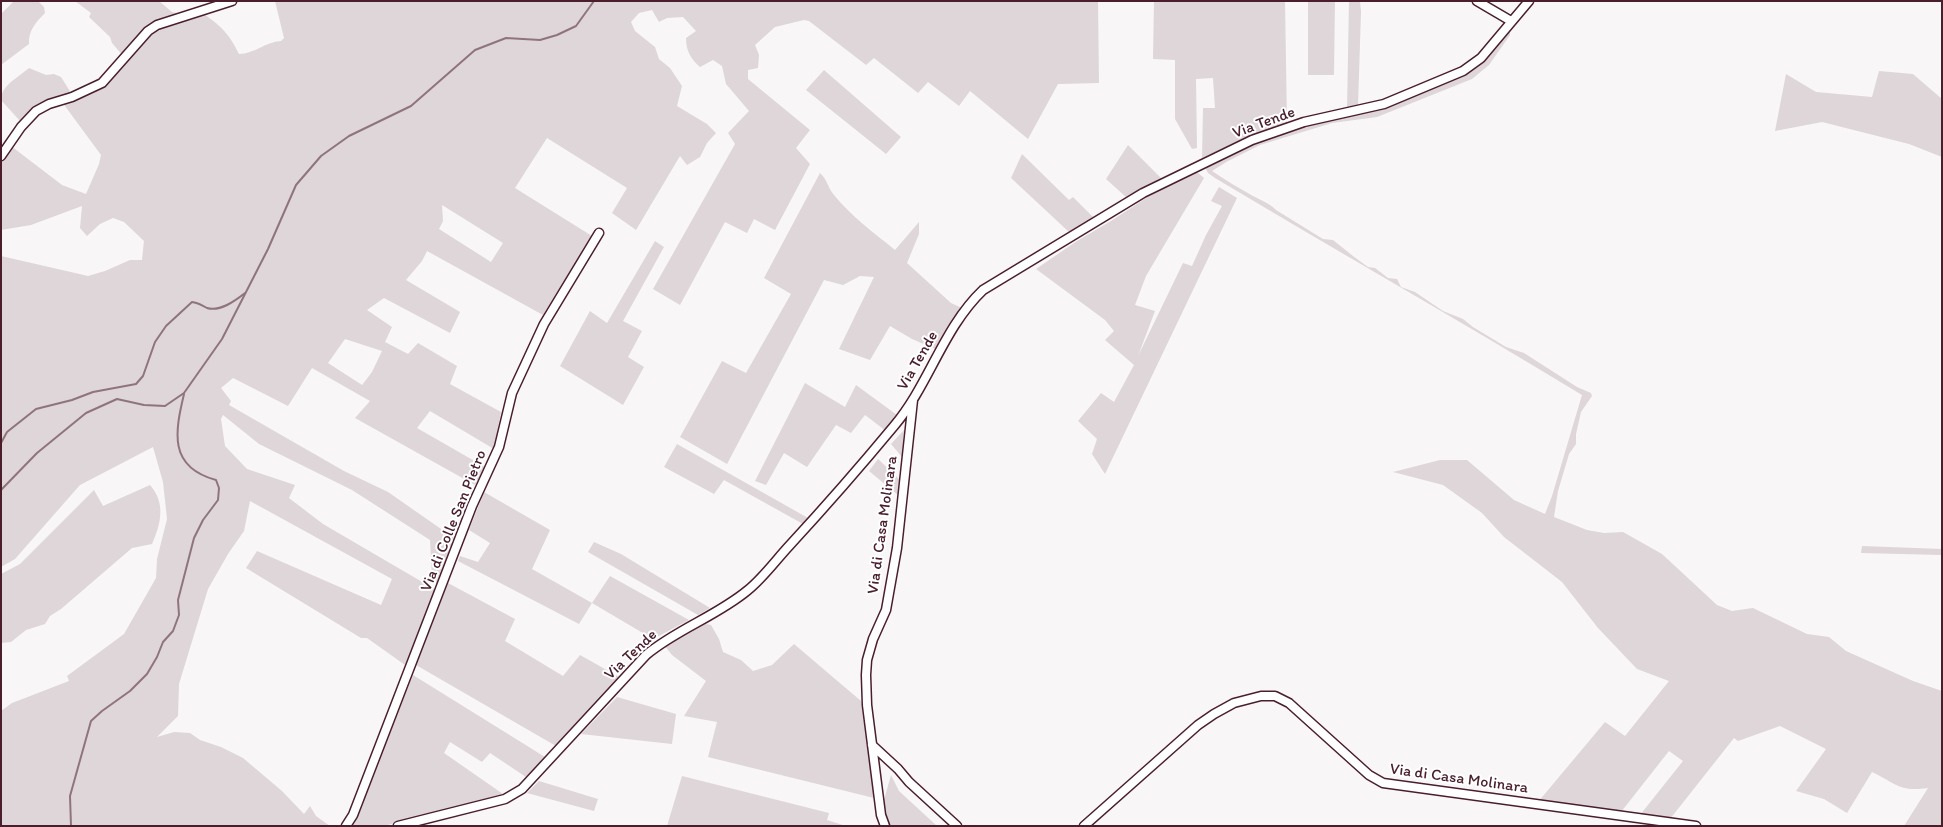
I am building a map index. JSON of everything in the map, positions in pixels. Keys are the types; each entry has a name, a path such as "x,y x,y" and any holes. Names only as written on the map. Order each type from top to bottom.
{"street":[{"path":"1,156 21,127 36,111 49,104 72,97 102,84 148,31 157,25 232,1"},
{"path":"1477,1 1511,21"},
{"name":"Via Tende","path":"398,826 505,799 522,789 646,655 668,639 750,589 815,519 896,424 962,314 976,298 994,283 1143,192 1252,140 1304,122 1384,104 1456,75 1481,58 1529,1"},
{"name":"Via di Colle San Pietro","path":"346,826 352,815 472,506 499,447 512,393 544,324 599,233"},
{"name":"Via di Casa Molinara","path":"886,826 881,815 872,745 866,687 867,660 873,639 886,610 897,548 913,398"},
{"name":"Via di Casa Molinara","path":"1084,826 1198,725 1234,703 1269,695 1289,703 1369,775 1383,783 1696,826"},
{"path":"872,745 957,826"}],"shaded area":[{"path":"14,1 38,1 44,7 45,13 31,31 29,44 1,65 1,14"},
{"path":"75,1 159,1 172,12 187,16 201,12 223,30 232,40 239,54 281,41 284,38 275,1 1098,1 1099,83 1058,84 1028,139 970,91 959,106 928,82 918,93 874,58 866,65 809,21 804,20 775,27 755,45 759,55 758,68 748,70 748,79 810,130 796,148 810,164 775,230 754,219 747,233 725,222 680,305 653,289 735,144 728,133 749,111 726,84 722,66 713,60 700,67 692,58 688,51 686,38 696,31 683,17 667,18 659,22 652,10 639,13 631,22 635,31 655,47 659,59 670,68 682,86 677,106 707,124 716,133 707,143 700,157 687,165 680,156 636,230 612,213 627,188 547,138 515,188 592,236 543,315 427,251 422,261 406,280 460,312 450,333 384,298 367,310 392,327 385,342 408,354 418,343 457,366 450,384 501,412 494,449 430,411 417,428 485,467 475,485 355,418 370,401 312,368 288,406 233,378 221,388 231,401 229,405 344,471 388,492 454,538 437,585 432,577 430,540 352,490 259,444 223,415 221,419 225,446 247,469 295,485 289,498 323,524 436,590 405,665 367,638 361,638 246,568 257,551 381,605 392,579 250,501 244,531 208,589 179,684 178,716 157,737 174,732 190,733 200,740 221,747 243,758 282,791 304,814 310,806 316,816 330,826 1,826 1,711 12,703 69,681 67,676 124,634 156,578 157,559 167,519 163,482 153,447 80,485 15,559 1,567 1,256 88,276 130,260 142,260 144,241 124,222 113,218 100,224 87,236 80,228 82,206 31,225 1,230 1,163 11,146 62,185 86,194 99,164 101,155 62,102 86,95 103,87 108,83 107,78 124,57 112,43 110,37 89,17 91,13","holes":["442,205 503,243 491,262 439,229 443,221","345,339 382,351 372,372 362,385 328,363"]},
{"path":"1154,1 1285,1 1287,123 1240,140 1202,158 1203,108 1215,108 1213,78 1196,79 1197,148 1192,149 1175,119 1175,60 1153,59"},
{"path":"1308,1 1335,1 1334,75 1308,75"},
{"path":"1349,1 1360,1 1361,12 1358,106 1347,110"},
{"path":"1508,31 1510,35 1489,65 1472,79 1377,117 1332,123 1260,145 1212,171 1323,239 1333,240 1368,267 1375,268 1388,278 1397,279 1401,287 1415,292 1443,311 1463,319 1506,347 1524,353 1577,387 1591,393 1592,396 1581,412 1576,434 1576,444 1569,454 1558,491 1554,517 1587,530 1604,533 1623,532 1662,554 1717,605 1732,611 1753,608 1807,634 1829,637 1846,651 1913,681 1942,691 1942,826 1904,826 1928,788 1904,788 1872,772 1847,813 1824,799 1796,791 1826,749 1780,726 1738,741 1734,738 1670,819 1640,815 1683,761 1669,751 1621,812 1538,802 1605,722 1625,736 1669,681 1637,669 1598,628 1562,582 1504,537 1482,513 1443,485 1393,472 1440,460 1467,460 1514,500 1545,514 1582,395 1215,178 1208,173 1205,167 1258,141 1313,123 1378,109 1465,75 1478,67"},
{"path":"29,68 46,75 54,74 61,77 71,93 44,104 20,121 1,100 7,86"},
{"path":"824,70 901,137 886,154 806,90"},
{"path":"1879,71 1913,74 1942,99 1942,157 1909,144 1822,122 1775,131 1786,74 1816,92 1872,97"},
{"path":"1128,145 1162,179 1126,197 1106,179"},
{"path":"1022,154 1069,200 1073,197 1094,218 1069,232 1011,178"},
{"path":"1197,172 1204,178 1146,276 1135,305 1155,311 1138,356 1183,263 1192,266 1222,206 1211,201 1219,187 1237,198 1105,474 1092,454 1097,439 1078,421 1101,393 1114,402 1134,365 1105,340 1114,331 1105,320 1036,269 1154,193"},
{"path":"820,173 841,203 895,250 919,222 919,234 907,263 951,303 962,308 940,351 912,339 890,326 870,360 839,349 874,277 860,276 843,285 824,280 727,464 680,437 722,361 746,373 791,294 764,278"},
{"path":"655,241 664,247 623,321 642,331 628,357 644,367 623,405 560,366 590,311 607,323"},
{"path":"805,383 845,407 856,385 897,415 886,431 865,415 851,433 836,425 807,467 784,453 766,485 755,481"},
{"path":"904,430 902,457 891,444"},
{"path":"677,444 808,518 803,524 724,480 714,494 664,467"},
{"path":"878,459 899,479 898,495 869,471"},
{"path":"150,485 155,492 160,506 160,521 152,544 132,548 61,609 50,616 45,624 26,630 11,642 1,643 1,574 20,564 94,490 103,506"},
{"path":"484,492 550,530 532,569 592,603 579,624 458,561 460,556 478,562 490,543 469,530"},
{"path":"594,542 621,554 710,608 698,615 588,552"},
{"path":"1862,546 1942,549 1942,555 1861,553"},
{"path":"610,576 689,620 653,639 592,603"},
{"path":"448,583 515,619 505,641 563,676 580,655 621,678 556,746 416,665"},
{"path":"706,624 711,625 719,639 723,652 741,660 753,671 772,665 794,644 861,701 874,798 708,757 717,722 684,716 706,681 672,655 664,645 679,635"},
{"path":"413,675 545,757 526,777 490,753 482,762 450,742 444,753 503,794 384,826 353,826"},
{"path":"617,697 676,714 672,744 581,734"},
{"path":"891,775 899,791 937,826 887,826 882,807"},
{"path":"682,776 829,813 827,820 846,826 667,826"},
{"path":"539,781 598,799 594,811 527,793"}],"waterway":[{"path":"1,490 37,453 86,413 117,399 144,405 165,406 184,393 222,339 268,249 296,185 321,156 349,136 411,106 475,50 506,38 540,40 557,35 576,26 594,1"},
{"path":"1,443 7,432 36,409 72,400 93,392 136,384 143,376 155,342 166,326 192,302 212,309 222,307 245,293"},
{"path":"71,826 70,796 91,721 130,691 147,674 163,642 173,631 179,615 178,600 194,538 203,520 218,500 219,488 216,480 200,474 189,466 182,457 179,446 178,422 184,394"}]}
